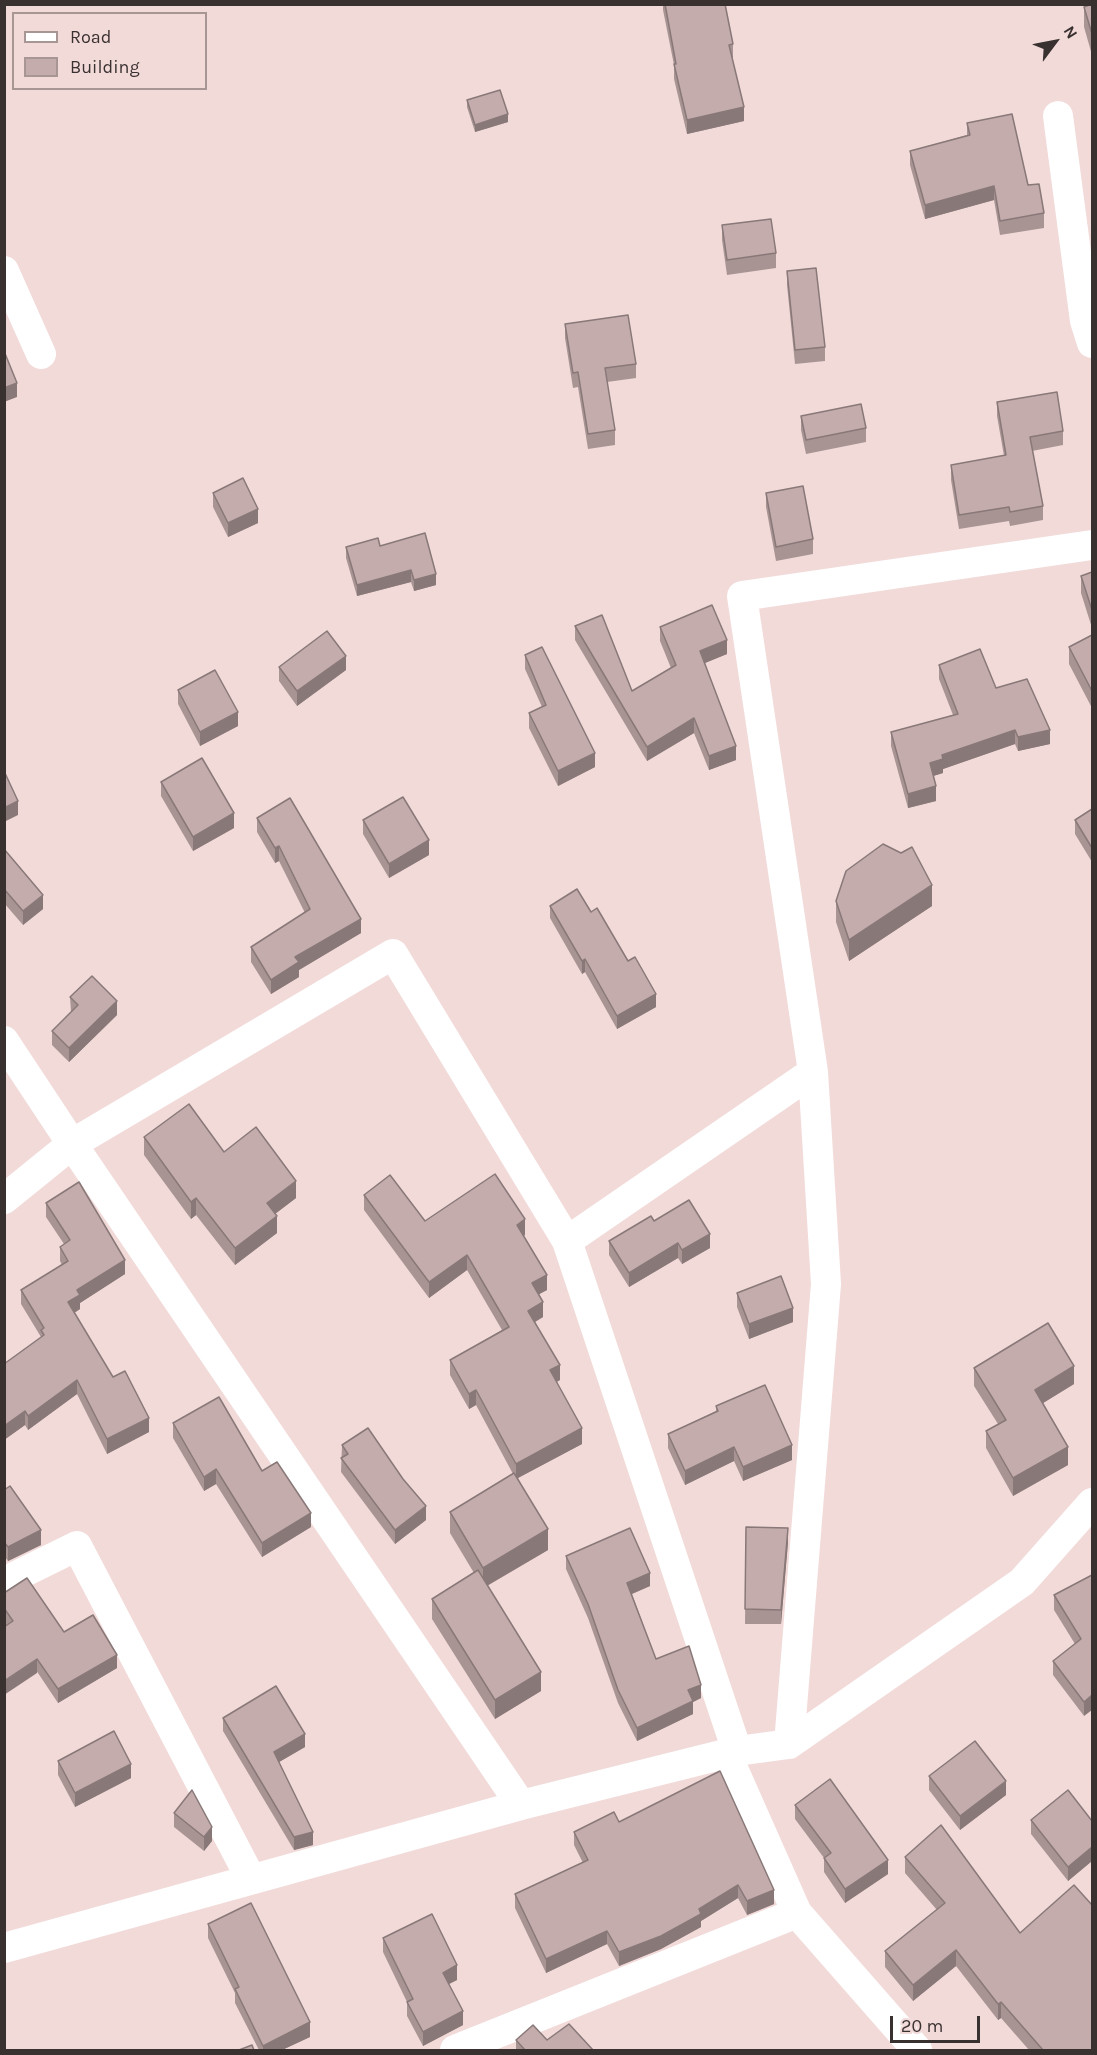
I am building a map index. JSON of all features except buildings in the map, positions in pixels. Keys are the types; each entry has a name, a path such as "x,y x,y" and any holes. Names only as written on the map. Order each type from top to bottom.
{"street":[{"path":"1058,116 1090,327"},
{"path":"4,271 41,354"},
{"path":"789,1744 826,1284 813,1072 742,596 1092,545"},
{"path":"4,1199 72,1144 393,954 567,1241 732,1753 797,1913 917,2050"},
{"path":"4,1041 521,1805"},
{"path":"567,1241 813,1072"},
{"path":"4,1948 521,1805 732,1753 789,1744 1022,1582 1092,1503"},
{"path":"4,1582 77,1546 251,1879"},
{"path":"455,2050 797,1913"}]}
